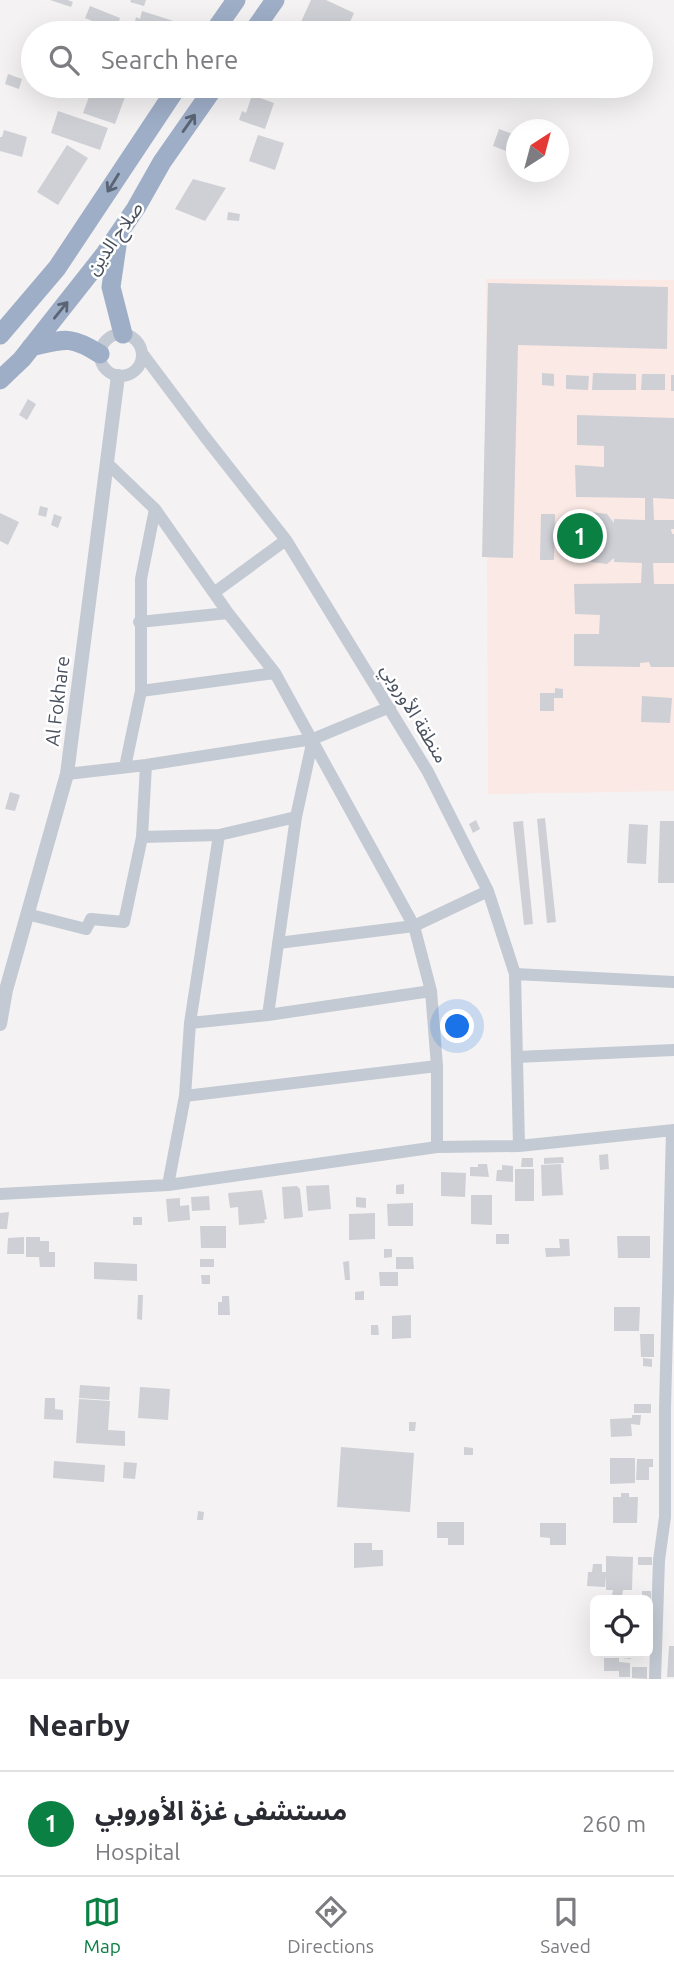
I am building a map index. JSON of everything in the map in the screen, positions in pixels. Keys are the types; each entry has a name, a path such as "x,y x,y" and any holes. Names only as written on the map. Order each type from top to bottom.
{"highway":[{"path":"221,21 236,0"},
{"path":"260,21 275,0"},
{"name":"صلاح الدين","path":"0,335 57,268 170,98"},
{"name":"صلاح الدين","path":"0,380 31,347 119,233 162,162 207,98"},
{"path":"119,233 111,287 124,334"},
{"path":"31,347 62,339 78,340 100,354"}],"street":[{"path":"124,334 136,340 142,353 139,366 134,371 118,376 104,367 100,354 101,347 110,337 124,334"},
{"name":"منطقة الأوروبي","path":"142,353 286,540 428,772 488,891 515,974 519,1146"},
{"name":"Al Fokhare","path":"0,1024 6,990 67,774 118,376"},
{"path":"106,461 155,509 228,613 275,673 414,926 431,991 438,1066 437,1147"},
{"path":"125,767 141,691 141,579 155,509"},
{"path":"215,592 286,540"},
{"path":"139,622 228,613"},
{"path":"141,691 275,673"},
{"path":"67,774 146,765 313,739 390,707"},
{"path":"268,1015 296,817 313,739"},
{"path":"27,914 86,929 91,919 124,922 142,837 146,765"},
{"path":"142,837 219,835 296,817"},
{"path":"168,1185 184,1096 190,1023 219,835"},
{"path":"278,943 414,926 488,891"},
{"path":"515,974 674,982"},
{"path":"190,1023 268,1015 431,991"},
{"path":"517,1057 674,1050"},
{"path":"184,1096 438,1066"},
{"path":"0,1194 168,1185 437,1147 519,1146 673,1130 665,1409 665,1517 659,1560 655,1679"}],"shaded area":[{"path":"486,279 674,280 674,791 488,794"}],"building":[{"path":"50,0 68,0 73,2 71,7"},
{"path":"146,0 144,6 130,2"},
{"path":"311,0 326,0 354,13 350,21 301,21"},
{"path":"90,6 120,18 119,21 92,21 85,18"},
{"path":"142,11 174,21 135,21 136,17 140,19"},
{"path":"8,74 21,79 19,89 5,84"},
{"path":"89,98 125,98 115,124 83,113"},
{"path":"251,98 274,103 265,129 239,120 242,111 246,113"},
{"path":"58,111 108,128 100,150 51,133"},
{"path":"499,129 506,132 506,151 493,146"},
{"path":"4,130 27,137 22,157 0,151 0,137"},
{"path":"258,135 284,143 275,170 249,161"},
{"path":"67,145 88,158 58,205 37,192"},
{"path":"193,179 226,188 205,221 175,209"},
{"path":"228,212 240,214 239,221 227,220"},
{"path":"488,283 668,287 667,349 518,345 513,558 482,557"},
{"path":"542,373 554,374 554,386 542,385"},
{"path":"593,373 636,374 636,390 592,390"},
{"path":"642,374 665,374 665,390 641,390"},
{"path":"566,375 589,376 588,390 566,389"},
{"path":"671,375 674,375 674,391 671,391"},
{"path":"28,399 36,404 27,420 19,415"},
{"path":"577,415 674,418 674,499 653,498 654,520 674,520 674,529 671,529 674,534 674,563 653,563 654,584 674,584 674,667 651,667 649,662 640,663 640,667 574,666 574,634 599,634 600,615 575,614 574,584 641,583 642,563 614,562 614,558 607,564 583,561 584,556 578,547 582,543 582,531 578,527 585,517 584,511 607,514 614,523 614,519 645,520 645,498 576,497 575,465 604,467 604,446 577,445"},
{"path":"40,506 48,508 46,517 38,515"},
{"path":"0,513 19,522 8,545 0,541"},
{"path":"54,514 62,517 58,528 51,525"},
{"path":"541,514 555,514 554,560 540,560"},
{"path":"555,688 563,689 563,698 554,698 554,711 540,711 540,693 555,693"},
{"path":"642,696 672,698 670,723 641,722"},
{"path":"10,792 20,795 15,811 5,809"},
{"path":"545,818 556,922 547,923 537,819"},
{"path":"476,820 480,829 473,833 469,824"},
{"path":"523,821 533,924 524,925 513,822"},
{"path":"660,821 674,821 674,883 658,883"},
{"path":"629,824 648,825 646,864 627,863"},
{"path":"608,1154 609,1169 600,1170 599,1155"},
{"path":"563,1157 564,1163 544,1164 544,1158"},
{"path":"522,1158 533,1158 533,1167 521,1167"},
{"path":"478,1164 487,1164 489,1177 470,1176 470,1167 478,1167"},
{"path":"561,1164 563,1195 542,1196 541,1165"},
{"path":"502,1165 513,1166 513,1182 496,1181 497,1170 502,1170"},
{"path":"515,1169 534,1169 534,1201 515,1201"},
{"path":"441,1172 466,1173 465,1197 441,1196"},
{"path":"404,1184 404,1194 396,1194 396,1185"},
{"path":"329,1185 331,1209 308,1211 306,1186"},
{"path":"297,1186 300,1189 303,1217 284,1219 282,1187"},
{"path":"262,1190 267,1219 264,1220 265,1223 239,1225 238,1207 230,1208 228,1193"},
{"path":"471,1195 492,1195 492,1225 471,1224"},
{"path":"209,1196 210,1210 192,1211 191,1197"},
{"path":"356,1197 366,1198 366,1208 356,1207"},
{"path":"180,1198 180,1206 189,1205 190,1220 168,1222 166,1199"},
{"path":"413,1203 413,1226 388,1226 387,1204"},
{"path":"9,1212 7,1229 0,1229 0,1213"},
{"path":"375,1213 375,1239 349,1240 349,1214"},
{"path":"133,1217 142,1217 142,1225 133,1225"},
{"path":"200,1226 226,1226 226,1248 201,1248"},
{"path":"496,1234 509,1234 509,1244 496,1244"},
{"path":"617,1236 650,1236 650,1258 618,1258"},
{"path":"24,1237 24,1254 7,1254 8,1238"},
{"path":"26,1237 40,1237 40,1241 49,1241 49,1252 55,1252 55,1267 40,1267 39,1257 26,1257"},
{"path":"559,1239 569,1239 570,1256 546,1257 545,1248 560,1248"},
{"path":"384,1249 392,1249 392,1257 384,1258"},
{"path":"396,1257 413,1257 414,1269 396,1269"},
{"path":"200,1259 214,1259 214,1267 200,1267"},
{"path":"349,1261 350,1280 345,1280 343,1262"},
{"path":"94,1262 137,1264 137,1281 94,1279"},
{"path":"379,1272 398,1272 398,1286 380,1286"},
{"path":"201,1275 210,1275 210,1284 202,1284"},
{"path":"364,1291 364,1300 355,1300 355,1292"},
{"path":"138,1295 143,1295 142,1320 137,1319"},
{"path":"222,1296 229,1296 230,1315 218,1315 218,1302 222,1302"},
{"path":"614,1307 640,1307 639,1331 614,1331"},
{"path":"411,1315 411,1338 392,1339 392,1316"},
{"path":"371,1325 378,1325 379,1335 371,1335"},
{"path":"640,1334 654,1334 654,1357 641,1357"},
{"path":"643,1358 652,1359 652,1367 643,1366"},
{"path":"80,1385 110,1387 109,1400 79,1398"},
{"path":"140,1387 170,1389 168,1420 138,1418"},
{"path":"45,1398 55,1398 55,1409 63,1410 63,1420 44,1419"},
{"path":"79,1399 110,1401 108,1430 125,1431 125,1446 76,1443"},
{"path":"634,1404 651,1404 651,1413 634,1413"},
{"path":"632,1415 641,1415 640,1425 631,1424 632,1436 611,1437 610,1419 632,1418"},
{"path":"409,1422 416,1422 415,1431 409,1431"},
{"path":"341,1447 414,1453 410,1512 337,1507"},
{"path":"464,1447 473,1448 473,1455 464,1455"},
{"path":"610,1458 635,1458 635,1483 610,1484"},
{"path":"637,1459 653,1459 653,1467 649,1467 649,1480 636,1480"},
{"path":"54,1461 105,1465 104,1482 53,1478"},
{"path":"124,1462 137,1463 135,1479 123,1478"},
{"path":"621,1493 638,1497 637,1523 613,1523 613,1497 621,1497"},
{"path":"198,1511 204,1512 203,1520 197,1520"},
{"path":"437,1522 464,1522 464,1545 448,1545 448,1538 437,1538"},
{"path":"540,1523 566,1523 566,1545 550,1545 550,1538 540,1537"},
{"path":"354,1543 372,1543 372,1550 383,1550 383,1566 354,1568"},
{"path":"606,1556 633,1557 632,1590 623,1590 622,1595 612,1595 613,1590 606,1590 606,1576 605,1587 587,1586 588,1572 592,1572 593,1564 602,1564 602,1572 606,1572"},
{"path":"638,1557 652,1557 652,1565 638,1565"},
{"path":"642,1591 651,1591 651,1595 642,1595"},
{"path":"669,1646 674,1646 674,1677 667,1677"},
{"path":"604,1658 619,1658 619,1662 630,1663 630,1677 619,1677 619,1671 604,1671"},
{"path":"632,1667 647,1667 647,1679 632,1678"}],"place":[{"name":"مستشفى غزة الأوروبي","path":"580,536"}]}
